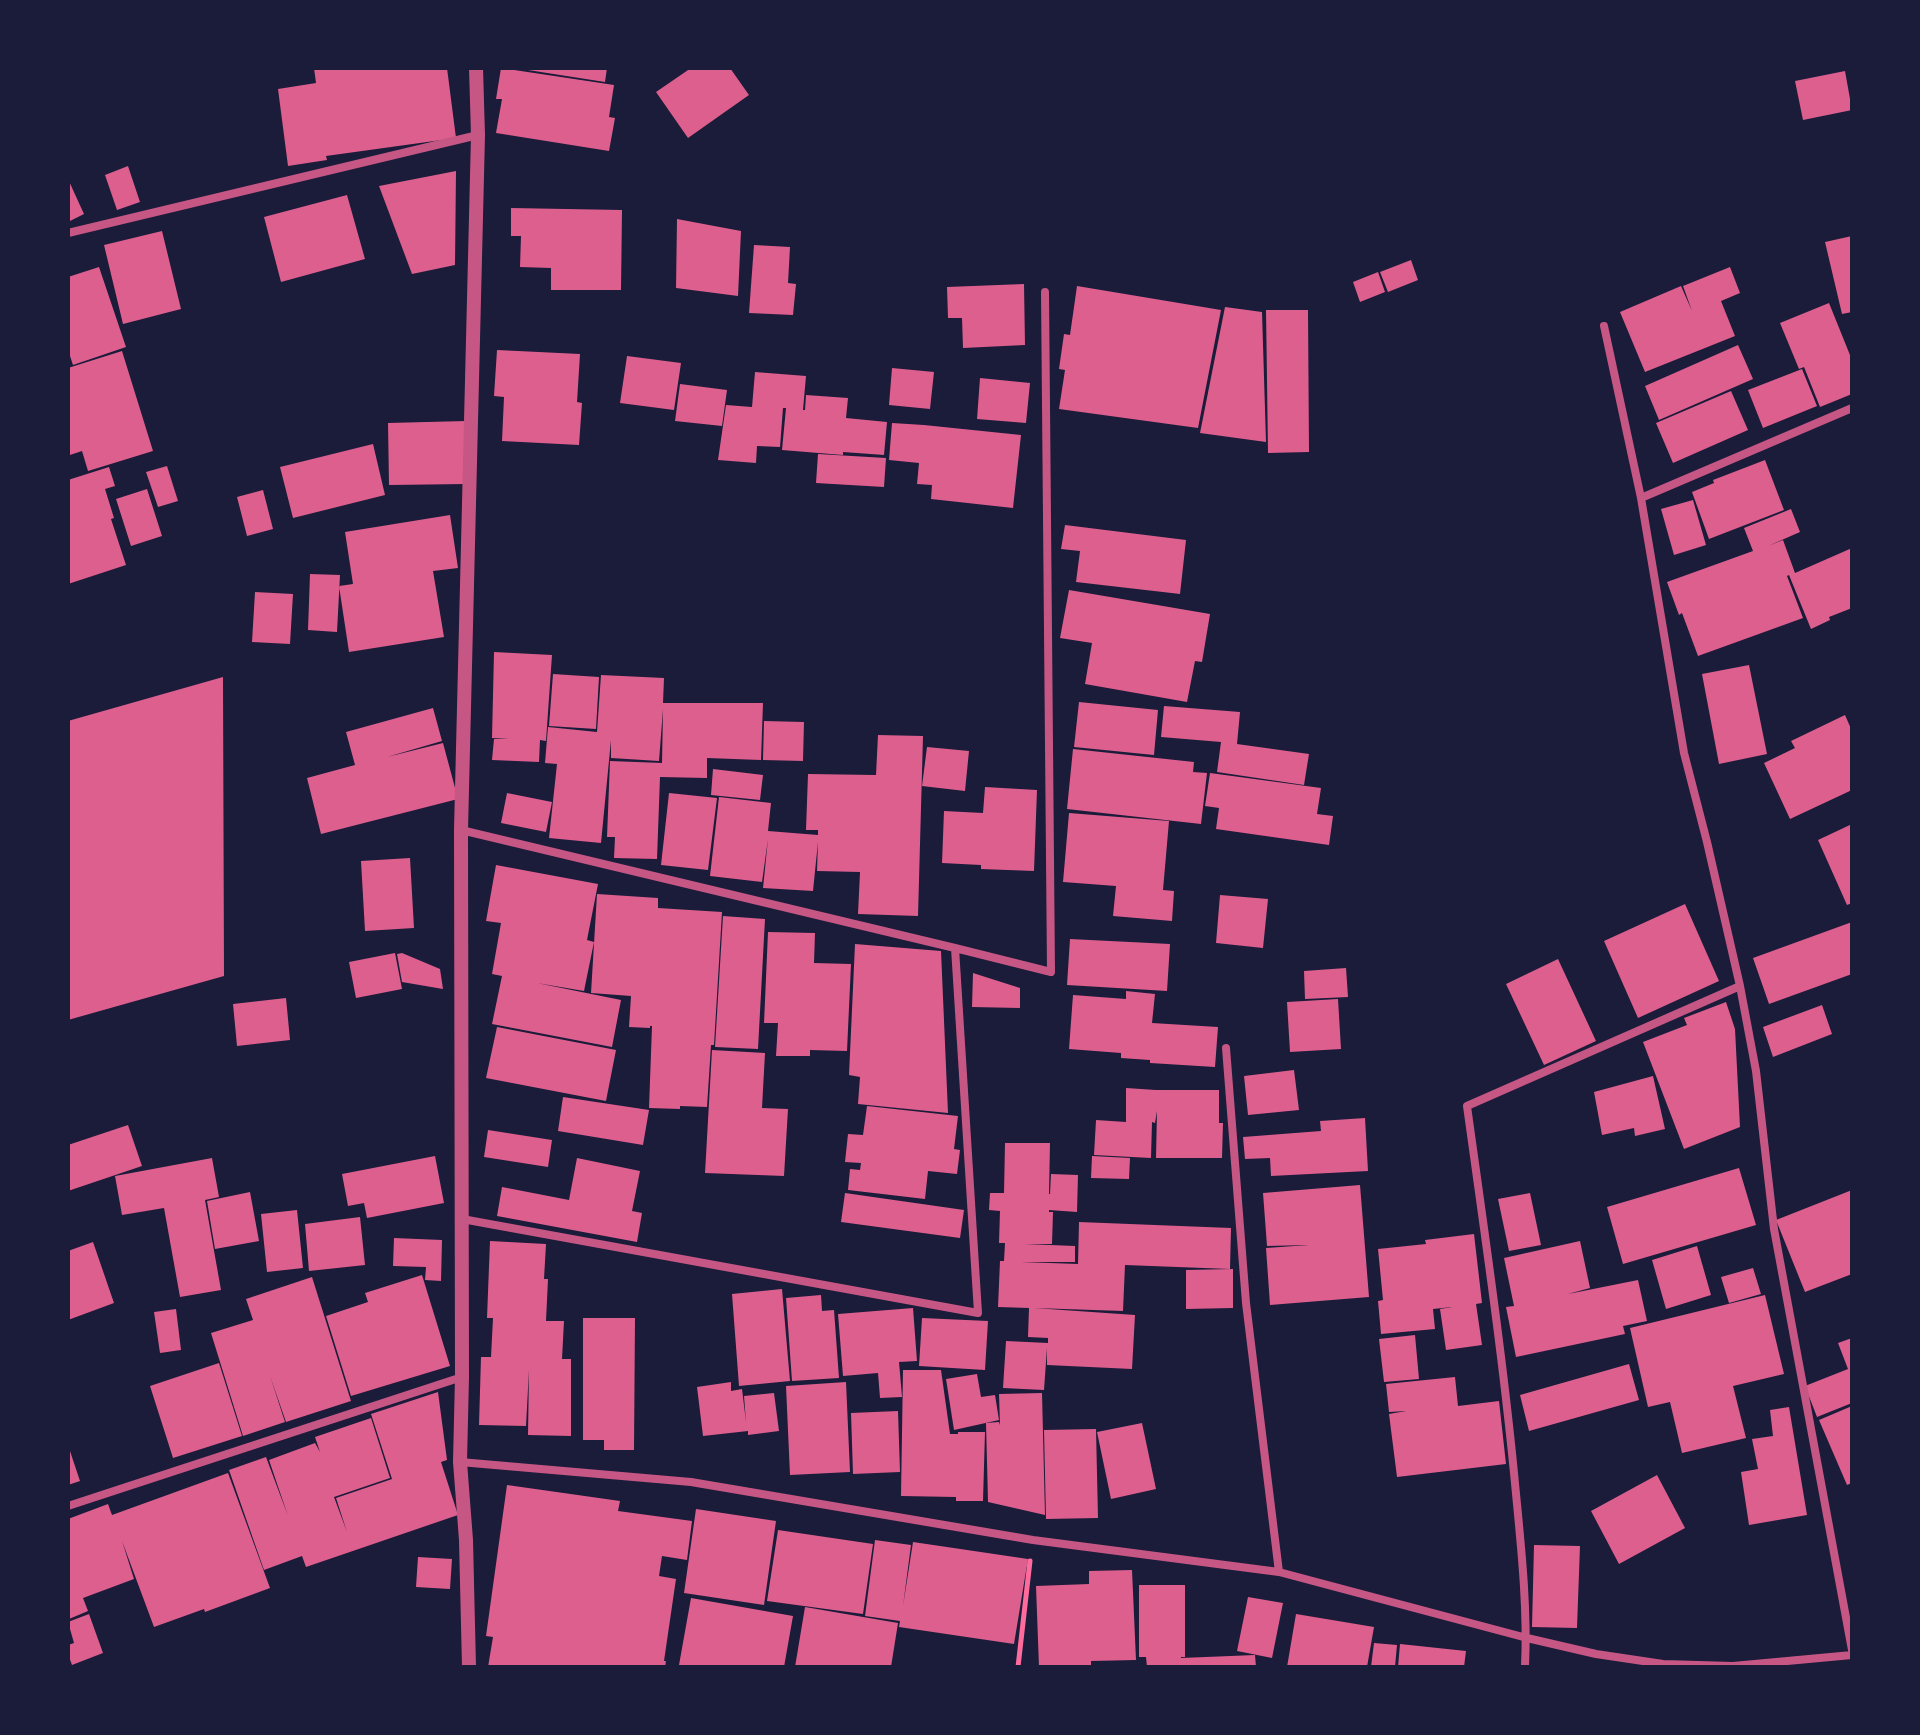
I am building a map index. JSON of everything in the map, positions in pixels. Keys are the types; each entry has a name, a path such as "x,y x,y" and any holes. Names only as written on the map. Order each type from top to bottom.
{"street":[{"path":"469,1667 466,1540 460,1462 461,830 478,135 476,68"},
{"path":"68,233 478,135"},
{"path":"461,830 1051,972 1045,292"},
{"path":"460,1462 691,1482 1033,1540 1279,1572 1527,1638 1596,1654 1663,1664 1733,1666 1852,1652 1774,1229 1756,1071 1740,986 1684,753 1641,498 1604,326"},
{"path":"1641,498 1852,408"},
{"path":"462,1219 978,1313 955,948"},
{"path":"1525,1667 1527,1638 1504,1371 1467,1106 1740,986"},
{"path":"1226,1048 1246,1303 1279,1572"},
{"path":"68,1506 462,1377"}],"path":[{"path":"1018,1667 1033,1540"}],"building":[{"path":"314,68 447,68 456,138 326,156 327,160 288,166 278,89 316,83"},
{"path":"501,68 614,85 609,117 615,118 609,151 496,133 502,99 496,99"},
{"path":"528,68 607,68 605,82"},
{"path":"691,68 730,68 749,95 688,138 656,92"},
{"path":"1845,71 1852,110 1803,120 1795,81"},
{"path":"128,166 140,202 117,210 105,175"},
{"path":"456,171 455,265 412,274 379,186"},
{"path":"68,179 84,214 68,222"},
{"path":"347,195 365,259 281,282 264,217"},
{"path":"511,208 622,210 621,290 551,290 551,268 520,267 521,236 511,236"},
{"path":"677,219 741,231 738,296 676,288"},
{"path":"162,231 181,309 123,324 104,245"},
{"path":"1852,236 1852,312 1842,314 1825,242"},
{"path":"754,245 790,247 788,283 796,284 793,315 749,313"},
{"path":"1411,260 1418,280 1388,292 1380,272"},
{"path":"99,267 126,347 73,365 68,350 68,277"},
{"path":"1730,267 1740,293 1721,301 1735,336 1645,372 1620,312 1681,286 1692,311 1683,286"},
{"path":"1378,272 1385,292 1360,302 1353,282"},
{"path":"1024,284 1025,345 963,348 962,318 948,318 947,287"},
{"path":"1077,286 1221,310 1198,428 1059,409 1065,370 1059,369 1064,334 1070,335"},
{"path":"1829,303 1852,360 1852,394 1820,407 1804,367 1799,369 1780,323"},
{"path":"1225,307 1262,312 1266,442 1200,433"},
{"path":"1266,310 1308,310 1309,452 1268,453"},
{"path":"1738,345 1753,379 1659,420 1645,386"},
{"path":"497,350 580,354 577,402 582,403 579,445 502,441 504,397 494,396"},
{"path":"122,351 153,451 88,471 82,451 70,455 68,449 68,368"},
{"path":"627,356 681,363 674,410 620,403"},
{"path":"892,368 934,372 930,409 889,405"},
{"path":"1802,369 1817,406 1763,428 1748,390"},
{"path":"755,372 806,376 803,410 806,395 848,398 846,418 887,422 884,455 782,450 786,408 783,408 780,447 757,446 756,463 718,460 726,405 752,407"},
{"path":"980,378 1030,383 1026,423 977,419"},
{"path":"680,384 727,390 722,426 675,421"},
{"path":"1731,391 1748,430 1673,463 1656,423"},
{"path":"466,421 467,484 389,485 388,423"},
{"path":"892,423 1021,435 1013,508 931,499 932,485 917,484 919,463 889,460"},
{"path":"373,444 385,495 293,518 280,467"},
{"path":"818,454 886,458 884,487 816,483"},
{"path":"1765,460 1784,510 1709,539 1692,492 1714,483 1713,480"},
{"path":"167,466 178,501 158,507 146,472"},
{"path":"109,467 115,486 105,489 126,565 68,584 68,480"},
{"path":"147,489 162,536 131,546 116,499"},
{"path":"263,490 273,529 247,536 237,497"},
{"path":"1693,500 1706,545 1674,555 1661,509"},
{"path":"1791,509 1800,532 1768,546 1783,540 1795,573 1852,548 1852,608 1829,617 1830,620 1811,629 1789,575 1803,618 1698,656 1667,582 1753,551 1744,528"},
{"path":"450,515 458,568 433,571 444,637 349,652 339,586 353,584 345,532"},
{"path":"1065,525 1186,540 1180,594 1076,582 1080,551 1061,549"},
{"path":"310,574 340,575 337,632 308,630"},
{"path":"1069,590 1210,614 1202,662 1195,661 1187,702 1085,684 1092,643 1060,638"},
{"path":"255,592 293,594 290,644 252,642"},
{"path":"494,652 552,655 546,741 540,740 539,762 492,760 494,739 509,739 492,738"},
{"path":"1749,665 1767,754 1719,764 1702,674"},
{"path":"553,674 599,677 596,729 549,726"},
{"path":"601,675 664,678 663,703 763,703 761,760 707,758 707,778 660,777 657,859 614,858 615,837 607,837 610,761 662,763 663,709 659,761 611,758 611,740 601,843 549,838 557,764 545,763 548,727 597,732"},
{"path":"223,677 224,976 68,1020 68,721"},
{"path":"1079,702 1158,710 1154,755 1074,747"},
{"path":"1164,706 1240,712 1237,744 1309,754 1304,785 1217,772 1221,742 1161,737"},
{"path":"433,708 442,741 387,757 443,743 458,799 321,834 307,778 355,765 346,732"},
{"path":"1845,715 1852,731 1852,790 1790,819 1764,763 1795,748 1791,741"},
{"path":"764,721 804,722 803,761 763,760"},
{"path":"878,735 923,736 918,916 858,914 860,872 817,871 818,842 813,891 763,888 768,839 762,882 710,876 719,797 771,803 768,831 818,835 818,830 806,830 808,774 876,775"},
{"path":"927,747 969,751 965,791 922,786"},
{"path":"1073,749 1194,762 1193,772 1207,773 1201,824 1067,809"},
{"path":"713,769 763,775 760,800 711,795"},
{"path":"1210,773 1321,788 1317,814 1333,816 1329,845 1216,829 1219,808 1205,806"},
{"path":"985,787 1037,790 1034,871 981,869 981,865 942,863 944,811 983,813"},
{"path":"507,793 552,802 546,832 501,823"},
{"path":"669,793 717,798 708,870 661,865"},
{"path":"1069,813 1169,821 1163,890 1174,891 1172,921 1113,916 1116,886 1063,882"},
{"path":"1852,824 1852,903 1847,905 1818,840"},
{"path":"410,858 414,928 365,931 361,861"},
{"path":"496,865 598,884 587,940 594,942 584,991 537,983 621,1000 612,1047 492,1024 502,976 492,974 501,923 486,921"},
{"path":"597,894 658,898 658,908 722,912 707,1107 649,1108 652,1026 629,1027 631,996 591,993"},
{"path":"1220,895 1268,899 1263,948 1216,943"},
{"path":"1685,904 1719,981 1638,1018 1604,941"},
{"path":"723,916 765,919 758,1049 715,1047"},
{"path":"1852,922 1852,974 1769,1004 1753,958"},
{"path":"768,932 815,933 814,963 851,964 847,1051 810,1050 810,1056 776,1056 778,1023 764,1023"},
{"path":"1070,939 1170,944 1167,991 1067,985"},
{"path":"855,944 941,951 948,1113 858,1104 860,1077 849,1075"},
{"path":"395,953 402,989 356,998 349,962"},
{"path":"402,953 440,969 443,989 402,982 397,954"},
{"path":"1558,959 1596,1041 1544,1065 1506,984"},
{"path":"1346,968 1348,997 1305,999 1304,971"},
{"path":"973,973 1020,988 1020,1008 972,1007"},
{"path":"1126,991 1155,994 1152,1023 1218,1027 1215,1067 1150,1063 1150,1060 1121,1058 1121,1053 1069,1049 1073,995 1126,999"},
{"path":"286,998 290,1040 237,1046 233,1004"},
{"path":"1338,999 1341,1049 1290,1052 1287,1002"},
{"path":"1726,1002 1735,1029 1740,1127 1684,1149 1643,1042 1687,1025 1684,1018"},
{"path":"1822,1005 1832,1034 1773,1057 1763,1027"},
{"path":"497,1027 616,1050 606,1101 486,1078"},
{"path":"712,1050 765,1053 762,1108 788,1109 784,1176 705,1173"},
{"path":"1294,1070 1299,1110 1248,1115 1244,1076"},
{"path":"1653,1076 1665,1129 1635,1136 1634,1128 1602,1135 1594,1092"},
{"path":"1126,1088 1219,1090 1219,1123 1223,1123 1222,1158 1156,1158 1157,1111 1155,1123 1152,1122 1151,1158 1094,1155 1096,1120 1126,1122"},
{"path":"563,1097 649,1110 643,1145 558,1131"},
{"path":"867,1106 958,1116 954,1149 960,1150 957,1174 928,1171 925,1199 848,1190 850,1169 860,1170 861,1163 845,1162 848,1134 863,1135"},
{"path":"1365,1118 1368,1171 1271,1176 1270,1158 1245,1159 1243,1137 1321,1131 1320,1121"},
{"path":"128,1125 142,1166 68,1191 68,1145"},
{"path":"488,1130 552,1140 548,1167 484,1157"},
{"path":"1005,1143 1050,1143 1049,1194 1051,1174 1078,1175 1077,1212 1049,1210 1053,1212 1052,1244 1025,1244 1075,1246 1075,1262 1021,1262 1078,1264 1079,1222 1231,1228 1230,1269 1125,1265 1123,1311 1034,1308 1135,1315 1132,1369 1047,1365 1047,1348 1044,1390 1003,1388 1006,1341 1048,1343 1048,1338 1028,1337 1029,1308 998,1307 1000,1261 1004,1261 1005,1243 999,1243 1000,1211 989,1210 990,1193 1004,1193"},
{"path":"435,1156 444,1203 367,1218 364,1203 348,1206 342,1174"},
{"path":"1092,1156 1130,1158 1129,1179 1091,1178"},
{"path":"212,1158 219,1197 205,1200 221,1290 180,1297 164,1208 122,1215 115,1176"},
{"path":"577,1158 640,1171 632,1211 642,1213 637,1242 497,1216 502,1187 569,1200"},
{"path":"1739,1168 1756,1225 1623,1264 1607,1207"},
{"path":"1360,1185 1369,1297 1270,1305 1266,1248 1309,1245 1267,1246 1263,1193"},
{"path":"1852,1190 1852,1274 1805,1292 1776,1220"},
{"path":"250,1192 259,1241 215,1249 207,1201"},
{"path":"845,1193 964,1210 960,1238 841,1222"},
{"path":"1530,1193 1541,1245 1509,1251 1498,1199"},
{"path":"297,1210 303,1268 267,1272 261,1214"},
{"path":"360,1217 365,1265 309,1271 305,1224"},
{"path":"1474,1234 1482,1303 1476,1304 1482,1345 1446,1350 1440,1309 1452,1307 1433,1309 1435,1329 1381,1334 1378,1301 1383,1300 1378,1249 1426,1244 1425,1240"},
{"path":"394,1238 442,1240 441,1281 425,1280 426,1267 393,1266"},
{"path":"490,1241 546,1244 546,1321 564,1321 562,1359 571,1359 571,1436 528,1435 529,1370 526,1426 479,1425 481,1357 491,1357 493,1318 487,1318"},
{"path":"1580,1241 1590,1288 1568,1294 1638,1280 1647,1321 1623,1326 1625,1334 1516,1357 1506,1307 1514,1306 1504,1258"},
{"path":"93,1242 114,1303 68,1320 68,1251"},
{"path":"1697,1246 1711,1295 1666,1309 1652,1260"},
{"path":"1753,1268 1761,1294 1729,1303 1721,1277"},
{"path":"1233,1269 1233,1308 1186,1309 1186,1270"},
{"path":"422,1275 450,1366 351,1396 326,1316 368,1302 365,1293"},
{"path":"312,1277 351,1401 286,1422 270,1376 285,1422 243,1436 211,1333 253,1320 246,1299"},
{"path":"782,1289 790,1381 739,1386 732,1294"},
{"path":"821,1295 822,1311 834,1310 839,1378 792,1381 786,1298"},
{"path":"1765,1295 1784,1374 1733,1386 1746,1438 1682,1453 1670,1402 1648,1407 1630,1328"},
{"path":"913,1308 917,1361 899,1362 902,1397 880,1398 878,1373 843,1376 838,1314"},
{"path":"176,1309 181,1350 160,1353 154,1312"},
{"path":"583,1318 635,1318 634,1450 604,1450 604,1440 583,1440"},
{"path":"922,1318 988,1321 985,1370 919,1366"},
{"path":"1415,1335 1419,1379 1384,1382 1379,1339"},
{"path":"1852,1338 1852,1403 1817,1417 1805,1386 1848,1369 1838,1343"},
{"path":"219,1363 242,1436 173,1458 150,1386"},
{"path":"1629,1364 1639,1400 1529,1431 1520,1395"},
{"path":"903,1370 941,1370 950,1434 985,1432 983,1501 901,1496"},
{"path":"977,1374 981,1397 995,1395 999,1420 954,1430 946,1379"},
{"path":"1455,1377 1458,1406 1499,1401 1506,1464 1397,1477 1389,1414 1406,1411 1389,1412 1386,1384"},
{"path":"731,1382 731,1391 742,1389 746,1422 744,1396 774,1393 779,1431 703,1436 697,1387"},
{"path":"846,1382 850,1472 790,1475 786,1386"},
{"path":"438,1392 447,1460 441,1462 458,1515 306,1567 302,1556 264,1570 229,1470 266,1457 288,1516 269,1460 315,1443 320,1452 315,1437 371,1418 390,1478 334,1497 347,1532 336,1498 392,1479 371,1414"},
{"path":"1042,1393 1045,1515 988,1502 986,1423 999,1422 1000,1425 999,1394"},
{"path":"1852,1406 1852,1483 1847,1485 1819,1420"},
{"path":"1789,1407 1807,1515 1749,1525 1741,1472 1758,1469 1752,1439 1773,1436 1770,1410"},
{"path":"898,1411 900,1472 853,1474 851,1413"},
{"path":"1142,1423 1156,1489 1111,1499 1097,1432"},
{"path":"1096,1429 1098,1518 1046,1519 1044,1430"},
{"path":"68,1445 80,1481 68,1485"},
{"path":"228,1473 270,1588 154,1627 122,1541 134,1579 83,1598 88,1611 69,1619 68,1519 108,1504 112,1515"},
{"path":"1657,1475 1685,1528 1619,1564 1591,1511"},
{"path":"507,1485 620,1501 618,1511 692,1521 687,1560 662,1556 659,1576 676,1579 665,1667 488,1667 493,1637 486,1636"},
{"path":"696,1509 776,1521 764,1605 684,1593"},
{"path":"778,1530 873,1544 863,1614 767,1601"},
{"path":"875,1540 911,1545 903,1606 913,1542 1028,1559 1014,1644 899,1627 900,1621 865,1616"},
{"path":"1534,1545 1580,1546 1577,1628 1532,1627"},
{"path":"418,1557 452,1559 450,1589 416,1587"},
{"path":"1132,1570 1136,1660 1091,1661 1091,1667 1039,1667 1036,1586 1089,1584 1089,1571"},
{"path":"1139,1585 1185,1585 1185,1657 1181,1658 1255,1655 1256,1667 1147,1667 1146,1657 1139,1657"},
{"path":"1248,1597 1283,1603 1272,1658 1237,1651"},
{"path":"691,1598 793,1616 784,1667 679,1665"},
{"path":"805,1607 898,1623 891,1667 795,1667"},
{"path":"89,1614 103,1653 72,1665 68,1645 74,1643 68,1622"},
{"path":"1296,1614 1374,1627 1367,1667 1287,1667"},
{"path":"1374,1643 1397,1645 1395,1667 1371,1667"},
{"path":"1400,1644 1466,1651 1464,1667 1398,1667"}]}
